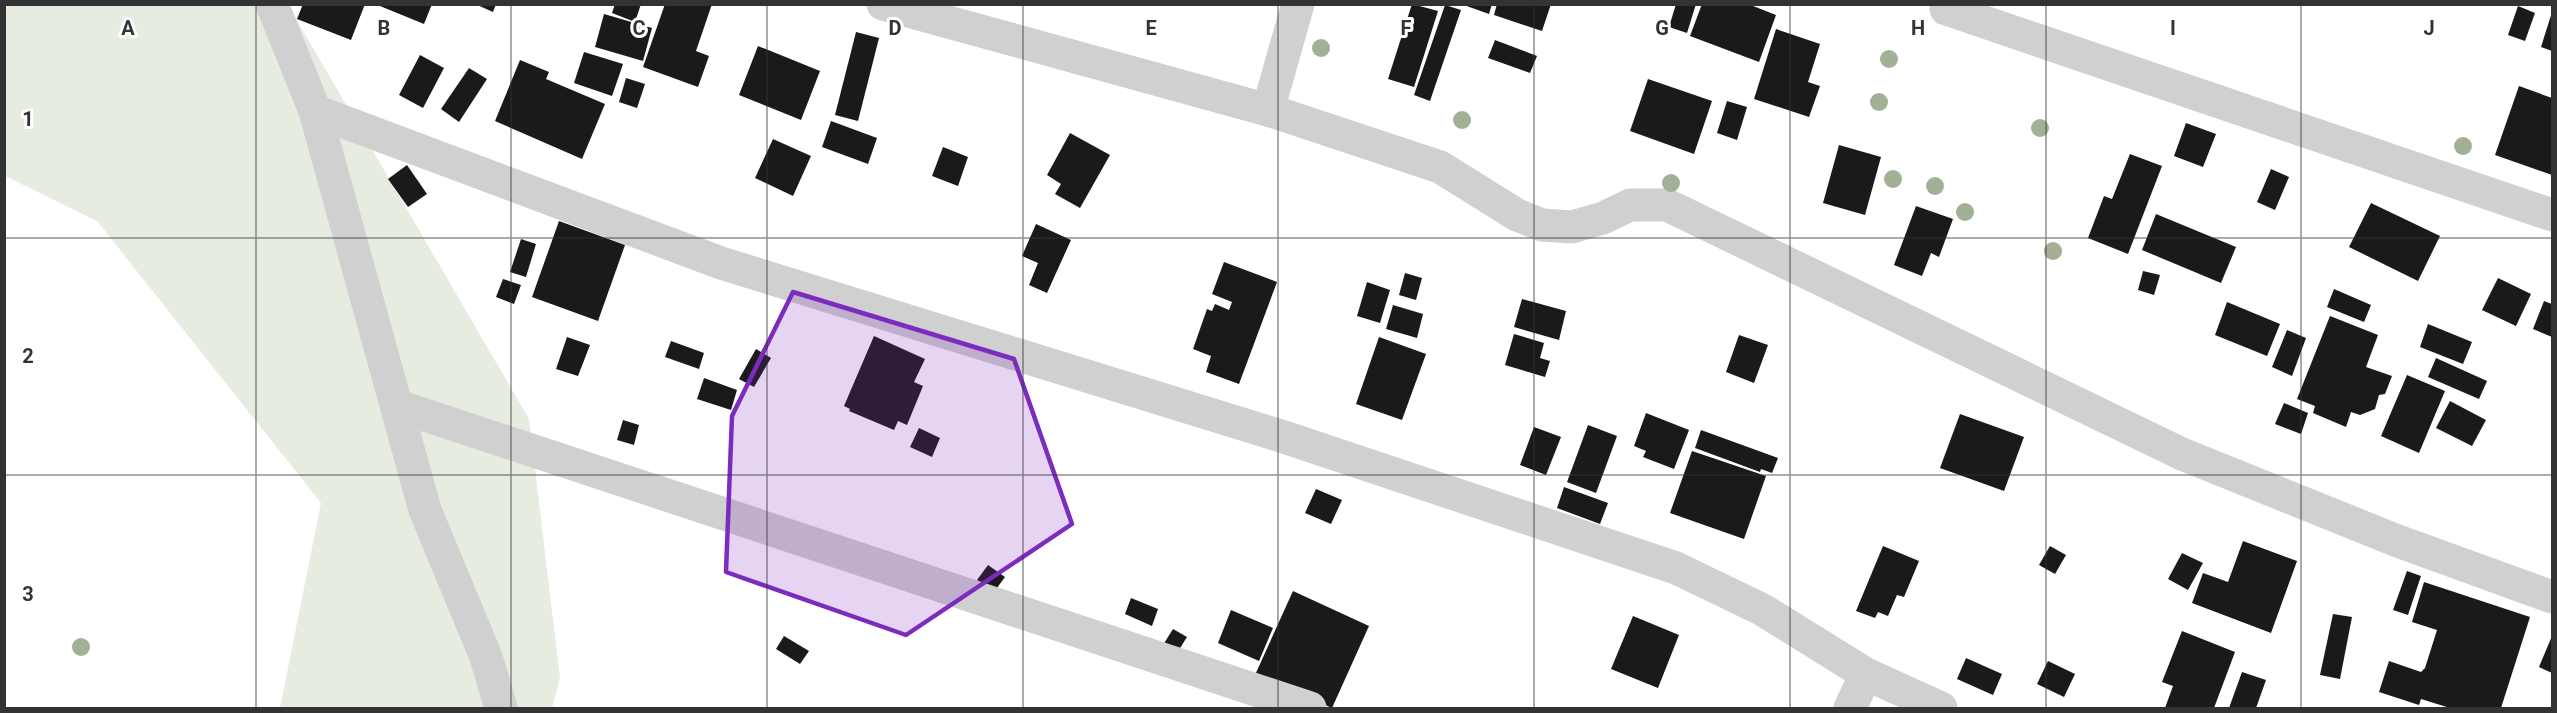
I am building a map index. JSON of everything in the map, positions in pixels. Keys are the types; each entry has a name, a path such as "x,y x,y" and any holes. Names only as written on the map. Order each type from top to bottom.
{"street":[{"path":"272,4 315,111 425,510 486,657 501,708"},
{"path":"883,4 1268,110 1440,167 1517,215 1542,225 1572,227 1603,218 1630,205 1667,206 2182,454 2395,540 2553,597"},
{"path":"1268,110 1298,4"},
{"path":"1946,9 2553,215"},
{"path":"315,111 721,263 1281,436 1677,568 1763,610 1866,674 1941,708"},
{"path":"398,406 1310,708"},
{"path":"1850,708 1866,674"}],"highlighted area":[{"path":"793,292 1014,359 1072,524 906,635 726,572 732,416"}],"shaded area":[{"path":"4,5 288,5 529,419 560,678 552,708 280,708 321,503 97,221 5,176"}],"building":[{"path":"303,4 365,4 351,40 297,19"},
{"path":"375,4 432,4 424,24"},
{"path":"475,4 496,4 493,12"},
{"path":"615,4 641,4 635,22 612,13"},
{"path":"665,4 712,4 696,51 709,56 698,87 643,67"},
{"path":"1412,4 1438,11 1414,87 1388,79"},
{"path":"1461,4 1492,4 1489,14"},
{"path":"1497,4 1551,4 1542,31 1494,15"},
{"path":"1676,4 1696,4 1687,33 1669,27"},
{"path":"1702,4 1748,4 1776,15 1759,62 1690,36"},
{"path":"1445,5 1461,10 1430,101 1414,95"},
{"path":"2518,6 2535,13 2525,41 2508,35"},
{"path":"2552,12 2552,51 2541,47"},
{"path":"604,14 652,28 643,61 595,47"},
{"path":"1776,29 1820,44 1808,82 1820,86 1809,117 1754,99"},
{"path":"856,32 879,38 858,121 835,115"},
{"path":"1495,40 1537,56 1530,73 1488,58"},
{"path":"758,46 820,71 801,120 739,95"},
{"path":"584,52 623,64 612,96 574,83"},
{"path":"420,55 444,68 423,108 399,95"},
{"path":"520,60 549,72 546,79 605,104 582,159 495,121"},
{"path":"469,68 487,79 459,122 441,109"},
{"path":"626,78 645,84 637,108 619,102"},
{"path":"1648,79 1712,101 1694,154 1630,131"},
{"path":"2519,86 2552,98 2552,175 2495,155"},
{"path":"1727,101 1747,107 1737,140 1717,133"},
{"path":"831,121 877,138 868,164 822,147"},
{"path":"2186,123 2216,134 2203,167 2174,156"},
{"path":"1070,133 1110,155 1080,208 1055,194 1061,184 1047,175"},
{"path":"773,139 811,156 793,196 755,178"},
{"path":"1839,145 1881,157 1865,215 1823,203"},
{"path":"943,147 968,157 958,186 932,176"},
{"path":"2130,154 2162,166 2128,254 2088,238 2104,196 2112,199"},
{"path":"407,165 427,194 408,207 388,179"},
{"path":"2271,169 2289,177 2275,210 2257,202"},
{"path":"2371,203 2440,236 2418,281 2349,247"},
{"path":"1916,206 1953,219 1939,257 1931,253 1922,276 1894,265"},
{"path":"2156,214 2236,247 2221,283 2142,250"},
{"path":"559,221 625,245 598,321 532,297"},
{"path":"1036,224 1071,240 1047,293 1029,285 1038,263 1022,256"},
{"path":"521,239 536,244 526,277 510,272"},
{"path":"1224,262 1277,282 1239,384 1206,372 1211,356 1193,349 1207,309 1212,311 1215,304 1229,310 1232,302 1212,294"},
{"path":"2143,271 2160,275 2154,295 2138,290"},
{"path":"1405,273 1422,278 1416,300 1399,295"},
{"path":"2498,278 2531,294 2516,326 2482,310"},
{"path":"503,279 521,285 514,304 496,297"},
{"path":"1367,282 1390,290 1380,323 1357,316"},
{"path":"2334,289 2371,305 2364,322 2327,307"},
{"path":"1522,299 1566,311 1559,340 1514,327"},
{"path":"2544,301 2552,304 2552,337 2533,329"},
{"path":"2227,302 2280,324 2267,356 2215,335"},
{"path":"1393,305 1423,314 1417,338 1386,329"},
{"path":"2330,316 2378,335 2366,367 2392,376 2385,394 2379,395 2375,409 2360,415 2351,412 2346,427 2313,413 2315,406 2297,399"},
{"path":"2428,324 2472,342 2463,364 2420,347"},
{"path":"2287,330 2306,338 2292,376 2272,367"},
{"path":"1514,334 1544,343 1540,358 1550,361 1545,377 1505,365"},
{"path":"1739,335 1768,345 1754,383 1726,372"},
{"path":"874,336 925,359 914,382 923,386 907,425 898,421 894,430 849,411 850,409 844,406"},
{"path":"567,337 590,345 578,376 556,369"},
{"path":"1379,337 1426,354 1402,420 1356,404"},
{"path":"671,341 704,353 699,369 665,357"},
{"path":"756,349 771,358 754,387 739,379"},
{"path":"2436,358 2487,381 2479,399 2428,377"},
{"path":"2407,375 2445,391 2419,453 2381,436"},
{"path":"704,378 737,390 731,410 697,399"},
{"path":"2450,401 2486,420 2472,446 2436,428"},
{"path":"2284,403 2308,413 2301,434 2275,424"},
{"path":"1646,413 1689,430 1674,469 1643,457 1646,451 1634,446"},
{"path":"1960,414 2024,437 2004,491 1940,468"},
{"path":"623,420 639,425 634,445 617,440"},
{"path":"1588,425 1617,436 1596,493 1567,482"},
{"path":"1534,427 1561,437 1546,475 1520,465"},
{"path":"919,428 940,438 932,457 910,447"},
{"path":"1701,430 1778,458 1772,473 1761,469 1760,472 1695,448"},
{"path":"1692,451 1766,476 1744,539 1670,513"},
{"path":"1564,487 1608,503 1600,524 1557,508"},
{"path":"1316,489 1342,500 1331,524 1305,513"},
{"path":"2243,541 2297,561 2271,633 2192,603 2203,573 2228,582"},
{"path":"1883,546 1919,561 1904,597 1897,595 1888,616 1878,612 1875,618 1856,611"},
{"path":"2050,546 2066,555 2055,574 2039,565"},
{"path":"2182,553 2203,563 2188,590 2168,579"},
{"path":"988,565 1005,577 994,592 977,580"},
{"path":"2407,571 2421,576 2408,615 2393,610"},
{"path":"2424,582 2530,617 2501,708 2450,708 2421,699 2419,705 2379,692 2389,661 2421,672 2425,668 2437,630 2412,622"},
{"path":"1293,591 1369,626 1332,708 1255,675"},
{"path":"1131,598 1158,609 1152,626 1125,614"},
{"path":"1231,610 1273,628 1259,661 1218,643"},
{"path":"2333,614 2352,617 2340,679 2320,675"},
{"path":"1633,616 1679,635 1658,688 1611,669"},
{"path":"1173,629 1187,637 1172,661 1158,653"},
{"path":"2182,631 2235,652 2214,708 2165,708 2173,686 2162,682"},
{"path":"784,636 809,651 800,664 776,649"},
{"path":"2552,636 2552,673 2539,667"},
{"path":"1966,658 2002,674 1993,695 1957,679"},
{"path":"2048,661 2075,674 2064,697 2037,684"},
{"path":"2242,672 2266,680 2256,708 2229,708"}]}
